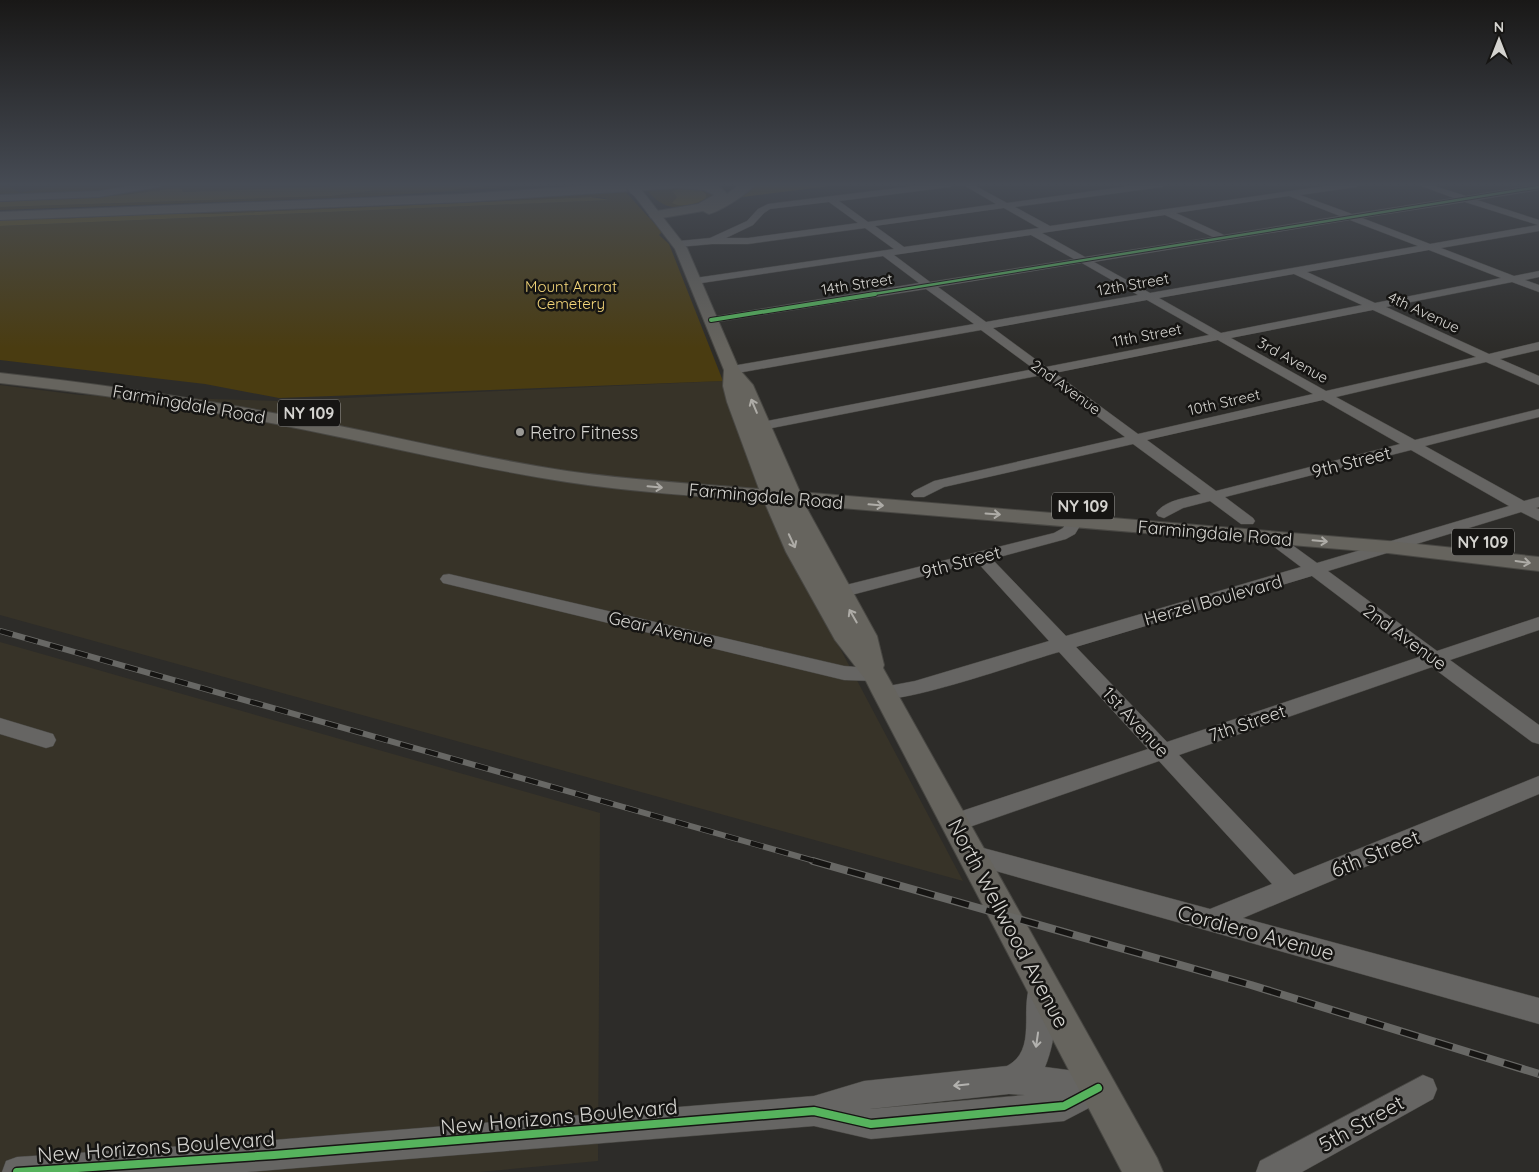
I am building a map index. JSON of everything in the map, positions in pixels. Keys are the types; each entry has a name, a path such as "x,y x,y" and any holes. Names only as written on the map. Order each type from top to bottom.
{"main road":[{"path":"674,239 695,281 732,370"},
{"name":"Farmingdale Road","path":"0,367 207,394 562,463 780,490 1075,521 1388,547 1539,564"},
{"name":"North Wellwood Avenue","path":"732,370 744,385 762,426 797,552 847,640 880,683 1143,1172"},
{"name":"North Wellwood Avenue","path":"732,370 731,386 780,490 864,636 880,683"},
{"name":"Farmingdale Road","path":"0,378 90,388 194,404 297,423 489,463 580,479 780,490 919,494 1426,536 1539,550"}],"street":[{"path":"712,241 717,239"},
{"path":"678,244 764,239"},
{"path":"886,239 903,251"},
{"path":"695,281 987,239"},
{"name":"3rd Avenue","path":"1044,239 1539,516"},
{"name":"14th Street","path":"711,320 1220,239"},
{"path":"1406,239 1539,290"},
{"name":"12th Street","path":"732,370 1477,239"},
{"name":"2nd Avenue","path":"885,253 1247,521"},
{"name":"4th Avenue","path":"1296,271 1539,381"},
{"name":"11th Street","path":"762,426 1539,274"},
{"name":"10th Street","path":"919,494 939,484 1539,346"},
{"name":"9th Street","path":"1164,513 1177,505 1539,413"},
{"name":"Herzel Boulevard","path":"880,683 915,688 1539,502"},
{"name":"9th Street","path":"840,592 1064,535 1075,521"},
{"name":"2nd Avenue","path":"1271,538 1539,736"},
{"name":"1st Avenue","path":"981,557 1291,888"},
{"name":"Gear Avenue","path":"449,579 880,683"},
{"name":"7th Street","path":"955,823 1539,623"},
{"path":"0,726 46,740"},
{"name":"6th Street","path":"1211,920 1539,785"},
{"name":"Cordiero Avenue","path":"972,855 1539,1011"},
{"path":"1009,1080 1024,1073 1034,1059 1041,998 1037,974"},
{"path":"814,1111 864,1094 1009,1080 1058,1082 1098,1088"},
{"name":"New Horizons Boulevard","path":"17,1172 274,1155 814,1111 871,1124 1064,1106 1098,1088"},
{"name":"5th Street","path":"1272,1172 1424,1089"}],"shaded area":[{"path":"723,381 796,565 963,881 0,615 0,385 80,395 278,401"},
{"path":"0,642 600,813 598,1161 479,1172 0,1172"}],"green space":[{"name":"Mount Ararat Cemetery","path":"0,239 663,239 669,244 723,381 279,398 205,384 0,360"}],"railway":[{"path":"0,631 818,862"},
{"path":"813,861 1251,985 1539,1074"}],"cycle path":[{"path":"711,320 1217,239"},
{"path":"17,1172 274,1155 814,1111 871,1124 1064,1106 1098,1088"}],"place":[{"name":"Retro Fitness","path":"520,432"}]}
